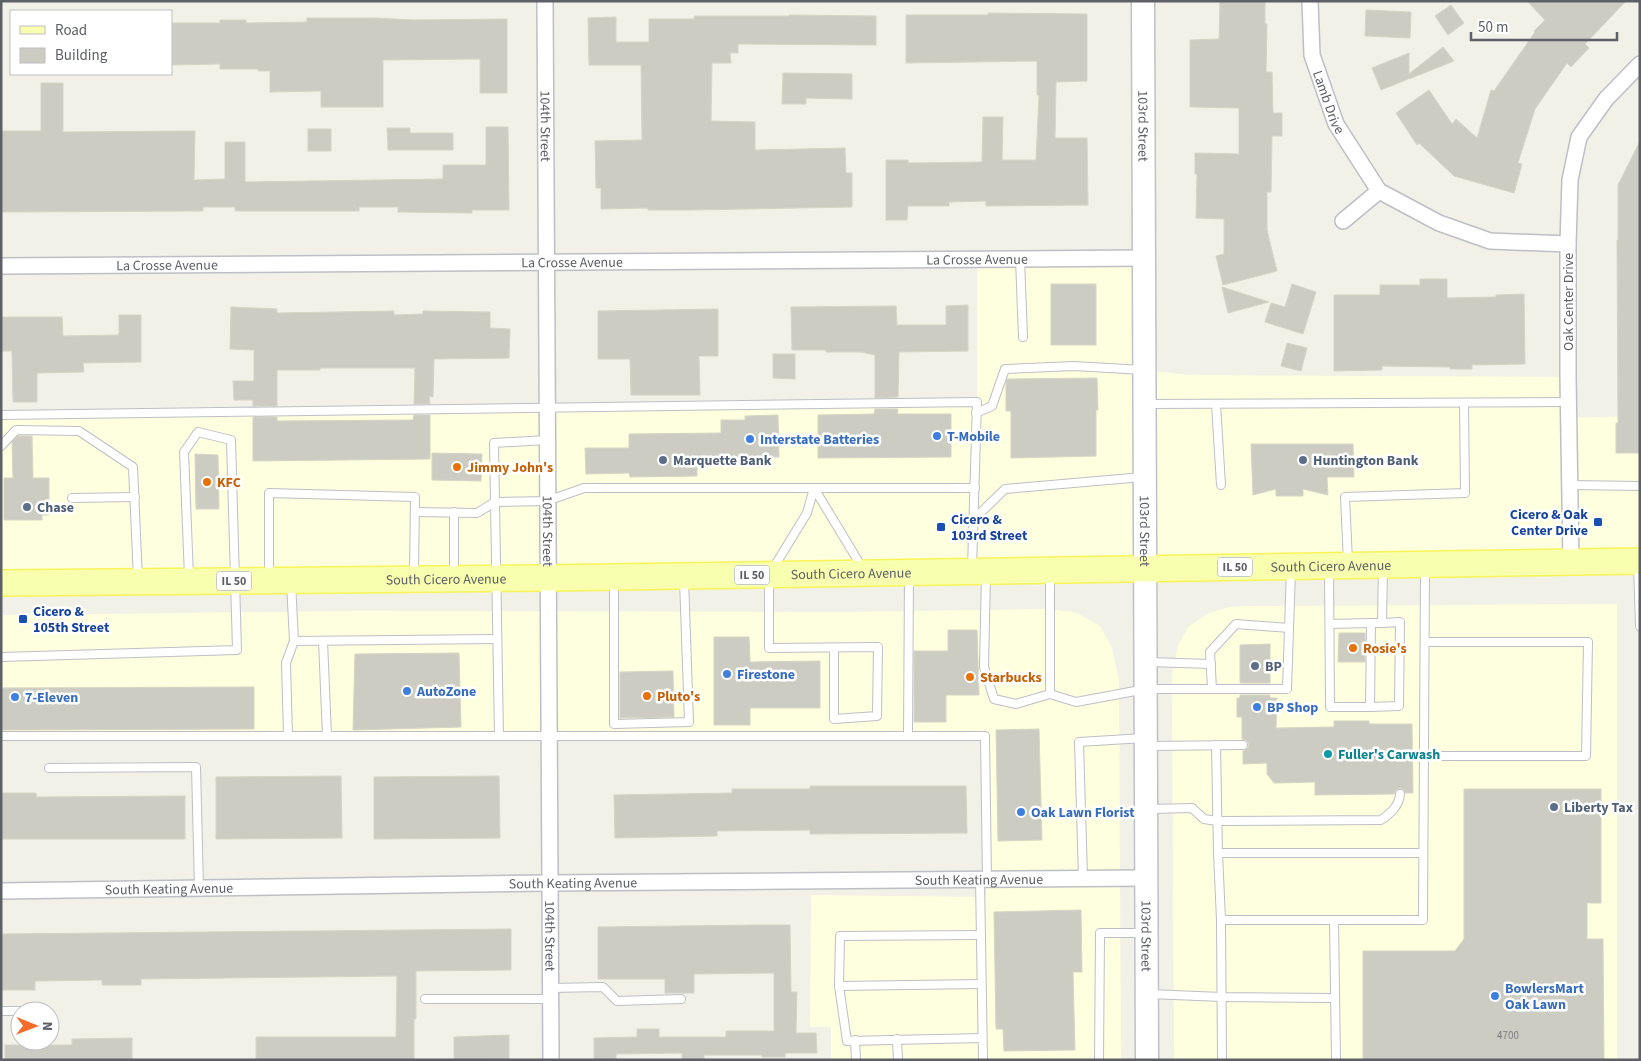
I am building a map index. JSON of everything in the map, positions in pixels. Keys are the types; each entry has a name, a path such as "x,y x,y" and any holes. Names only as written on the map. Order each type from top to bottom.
{"main road":[{"name":"103rd Street","path":"1143,1 1148,1060"},
{"name":"South Cicero Avenue","path":"1,583 497,579 1639,561"}],"street":[{"name":"104th Street","path":"545,1 551,1060"},
{"name":"Lamb Drive","path":"1310,1 1312,55 1336,124 1378,191"},
{"name":"Oak Center Drive","path":"1571,563 1568,402 1570,180 1579,137 1606,99 1640,64"},
{"path":"1343,221 1378,191 1439,223 1490,241 1568,244"},
{"name":"La Crosse Avenue","path":"1,266 1144,258"},
{"name":"South Keating Avenue","path":"1,891 550,883 1147,878"}],"lane":[{"path":"1020,259 1024,337"},
{"path":"976,413 992,406 1005,369 1074,366 1145,370"},
{"path":"1,415 977,402 974,519 984,667 994,699 1016,704 1050,694 1076,702 1146,689 1287,689 1292,567"},
{"path":"1145,404 1568,402"},
{"path":"1330,624 1400,622 1399,706 1330,707 1330,624 1339,566 1345,497 1465,493 1464,403"},
{"path":"1216,404 1221,485"},
{"path":"1,446 16,430 79,431 134,467 139,582"},
{"path":"1,656 237,650 231,440 198,432 184,452 190,582"},
{"path":"500,736 494,443 547,440"},
{"path":"974,519 1005,489 1145,476"},
{"path":"1570,485 1640,486"},
{"path":"415,512 477,513 495,502 547,501 584,488 975,488"},
{"path":"814,488 865,573"},
{"path":"814,488 807,512 769,575 769,648 878,647 877,716 834,719"},
{"path":"288,736 286,664 294,641 280,581 269,493 415,497 414,579"},
{"path":"72,498 135,497"},
{"path":"454,512 454,579"},
{"path":"1639,561 1640,626"},
{"path":"1382,622 1383,565"},
{"path":"1221,920 1423,920 1425,565"},
{"path":"1050,570 1050,694"},
{"path":"908,736 909,572"},
{"path":"614,577 614,724 623,724 689,722 684,576"},
{"path":"1370,707 1371,623"},
{"path":"1212,689 1210,652 1236,624 1289,628"},
{"path":"294,641 497,639"},
{"path":"323,641 327,736"},
{"path":"1424,642 1588,642 1586,756 1424,756"},
{"path":"834,648 834,736"},
{"path":"1146,662 1211,664"},
{"path":"1,736 985,736 983,879 980,935 983,1060"},
{"path":"1082,878 1079,742 1243,745"},
{"path":"1216,745 1221,920 1222,1060"},
{"path":"49,768 196,768 199,888"},
{"path":"1146,809 1192,808 1204,819 1217,821 1381,820 1400,801 1400,794"},
{"path":"1218,853 1423,853"},
{"path":"1334,920 1336,1060"},
{"path":"1099,1060 1100,933 1147,933"},
{"path":"980,935 840,936 839,986 847,1040 982,1038"},
{"path":"839,986 981,984"},
{"path":"425,999 550,994 602,987 616,1001 680,999"},
{"path":"1147,994 1334,998"},
{"path":"897,1039 898,1060"},
{"path":"855,1040 856,1060"}],"shaded area":[{"path":"1144,258 1145,370 1188,375 1568,377 1569,418 1640,416 1640,561 1,583 1,415 977,402 977,259"},
{"path":"1617,604 1617,1060 1174,1060 1172,674 1178,646 1188,627 1207,614 1229,607"},
{"path":"1046,609 1075,612 1100,626 1112,648 1119,680 1121,1060 831,1060 831,1027 810,1027 811,895 986,897 985,736 1,736 1,615 354,611 842,612"}],"building":[{"path":"1220,1 1265,1 1265,24 1267,24 1266,72 1272,72 1273,113 1282,113 1282,136 1272,136 1271,192 1267,192 1267,230 1277,271 1223,285 1216,256 1224,254 1224,219 1196,218 1197,174 1195,174 1195,153 1239,154 1239,108 1190,107 1190,40 1219,39"},
{"path":"1527,1 1626,1 1585,44 1589,48 1571,67 1567,63 1535,109 1518,163 1522,164 1514,193 1454,176 1419,143 1417,145 1396,113 1429,90 1452,124 1456,119 1477,138 1491,90 1494,91 1534,31 1545,20"},
{"path":"1451,5 1464,23 1448,35 1435,16"},
{"path":"1366,10 1411,12 1410,38 1365,36"},
{"path":"988,13 1087,14 1087,81 1056,82 1055,138 1087,138 1088,205 986,206 986,201 949,202 949,206 908,206 907,220 886,220 886,160 908,160 908,163 982,162 983,117 1003,117 1002,160 1036,160 1039,95 1037,95 1037,61 906,63 906,15 988,15"},
{"path":"694,16 876,16 876,45 738,44 738,53 730,53 731,63 712,63 711,121 755,122 755,150 845,148 846,173 852,173 852,207 692,210 648,210 648,208 601,209 601,188 596,188 595,141 642,140 641,65 589,65 588,18 616,17 616,42 649,42 649,19 694,19"},
{"path":"307,18 507,19 507,93 480,93 480,59 383,60 383,107 321,107 321,91 270,92 270,71 258,71 258,69 220,69 220,64 172,65 172,23 220,23 220,20 246,20 246,23 307,22"},
{"path":"1443,47 1454,61 1381,90 1372,68 1409,53 1409,74"},
{"path":"783,73 852,74 852,99 806,98 806,104 782,104"},
{"path":"41,83 63,83 63,132 195,131 194,180 225,179 225,142 245,142 245,182 443,179 443,165 486,165 486,127 508,127 509,210 472,210 472,213 398,212 398,207 359,207 359,211 235,211 235,207 203,207 203,211 2,212 1,131 41,131"},
{"path":"387,128 410,128 410,133 453,133 453,150 388,150"},
{"path":"308,129 331,129 331,151 308,151"},
{"path":"1640,141 1640,453 1616,453 1616,423 1618,423 1618,185"},
{"path":"1420,279 1447,279 1447,298 1496,297 1496,295 1524,294 1525,364 1472,365 1472,369 1382,366 1382,370 1334,371 1334,295 1380,295 1380,285 1420,285"},
{"path":"1051,284 1096,284 1096,345 1051,345"},
{"path":"1292,284 1316,292 1303,334 1265,322 1271,303 1285,307"},
{"path":"1222,287 1269,302 1228,313"},
{"path":"968,305 968,351 899,352 898,397 875,398 875,355 861,352 792,350 791,307 896,306 897,325 946,325 946,306"},
{"path":"231,307 277,309 277,313 394,311 394,315 423,314 423,311 490,312 490,328 510,329 509,358 434,359 433,397 429,396 430,404 414,404 415,368 277,370 277,406 253,406 253,400 234,400 233,381 254,381 254,350 230,349"},
{"path":"718,309 718,356 699,356 700,395 631,395 630,359 598,359 598,311"},
{"path":"119,315 141,315 141,362 83,363 84,372 37,373 37,402 13,402 12,351 1,351 1,317 62,317 63,336 119,335"},
{"path":"1287,343 1307,348 1301,371 1281,366"},
{"path":"773,354 795,354 795,379 773,378"},
{"path":"1097,378 1096,456 1011,458 1011,411 1006,411 1007,379"},
{"path":"875,409 898,409 897,414 951,414 951,457 818,458 818,415 874,414"},
{"path":"414,415 430,415 430,459 253,461 253,417 277,417 277,421 413,420"},
{"path":"778,415 779,457 697,458 697,476 630,477 629,473 586,474 585,448 629,448 629,434 721,433 721,420 745,420 745,416"},
{"name":"Chase","path":"18,436 32,436 33,478 49,478 49,515 42,515 42,520 4,520 4,478 13,478 12,442"},
{"name":"Huntington Bank","path":"1251,444 1353,444 1354,477 1327,477 1328,495 1303,489 1303,496 1276,496 1276,489 1253,495"},
{"name":"Jimmy John's","path":"432,453 482,454 481,481 432,480"},
{"name":"KFC","path":"195,454 218,455 219,509 196,509"},
{"path":"948,630 977,630 979,695 946,695 946,722 914,722 914,651 948,651"},
{"name":"Rosie's","path":"1339,633 1365,633 1365,662 1338,662"},
{"path":"714,637 749,637 750,662 820,661 820,708 750,708 750,725 714,725"},
{"name":"BP","path":"1270,644 1270,683 1240,683 1240,645"},
{"name":"AutoZone","path":"459,653 461,727 353,730 355,654"},
{"name":"Pluto's","path":"673,671 674,717 620,718 620,672"},
{"path":"254,687 254,729 1,730 1,688"},
{"name":"Fuller's Carwash","path":"1240,695 1270,695 1270,698 1277,698 1276,728 1334,727 1334,721 1369,721 1369,724 1412,724 1413,793 1405,793 1400,788 1394,794 1315,795 1315,782 1274,783 1267,774 1267,763 1243,764 1243,751 1248,748 1249,744 1246,740 1242,739 1242,717 1237,717 1237,698 1240,698"},
{"path":"1039,729 1042,840 998,841 996,730"},
{"path":"341,776 342,838 216,839 216,777"},
{"path":"499,776 500,838 374,839 374,777"},
{"path":"810,786 966,786 967,833 810,834 810,830 717,831 717,836 615,838 614,795 732,793 732,789 810,789"},
{"path":"1464,789 1601,789 1601,903 1587,903 1587,939 1603,939 1604,1060 1363,1060 1363,951 1455,951 1464,939"},
{"path":"1,793 36,793 36,797 185,796 185,839 1,839"},
{"path":"1081,910 1082,972 1073,972 1075,1050 1004,1051 1003,1029 996,1029 994,912"},
{"path":"790,925 791,992 797,992 796,1033 816,1033 817,1053 785,1053 785,1057 704,1055 704,1060 682,1060 682,1053 616,1054 616,1060 594,1060 594,1038 637,1037 637,1029 659,1029 659,1037 726,1037 726,1031 774,1031 774,973 694,974 694,993 665,993 665,979 598,979 598,927"},
{"path":"511,929 511,970 416,971 414,1060 256,1060 256,1037 396,1037 397,976 141,979 141,985 102,985 102,980 35,981 35,990 1,990 1,934"},
{"path":"509,1035 509,1059 454,1060 454,1037"},
{"path":"132,1038 132,1060 5,1060 5,1045 10,1045 10,1051 60,1051 60,1045 72,1045 72,1039"}],"place":[{"name":"T-Mobile","path":"937,436"},
{"name":"Interstate Batteries","path":"750,439"},
{"name":"Marquette Bank","path":"663,460"},
{"name":"Huntington Bank","path":"1303,460"},
{"name":"Jimmy John's","path":"457,467"},
{"name":"KFC","path":"207,482"},
{"name":"Chase","path":"27,507"},
{"name":"Cicero & Oak Center Drive","path":"1598,522"},
{"name":"Cicero & 103rd Street","path":"941,527"},
{"name":"Cicero & 105th Street","path":"23,619"},
{"name":"Rosie's","path":"1353,648"},
{"name":"BP","path":"1255,666"},
{"name":"Firestone","path":"727,674"},
{"name":"Starbucks","path":"970,677"},
{"name":"AutoZone","path":"407,691"},
{"name":"Pluto's","path":"647,696"},
{"name":"7-Eleven","path":"15,697"},
{"name":"BP Shop","path":"1257,707"},
{"name":"Fuller's Carwash","path":"1328,754"},
{"name":"Liberty Tax","path":"1554,807"},
{"name":"Oak Lawn Florist","path":"1021,812"},
{"name":"BowlersMart Oak Lawn","path":"1495,996"}]}
